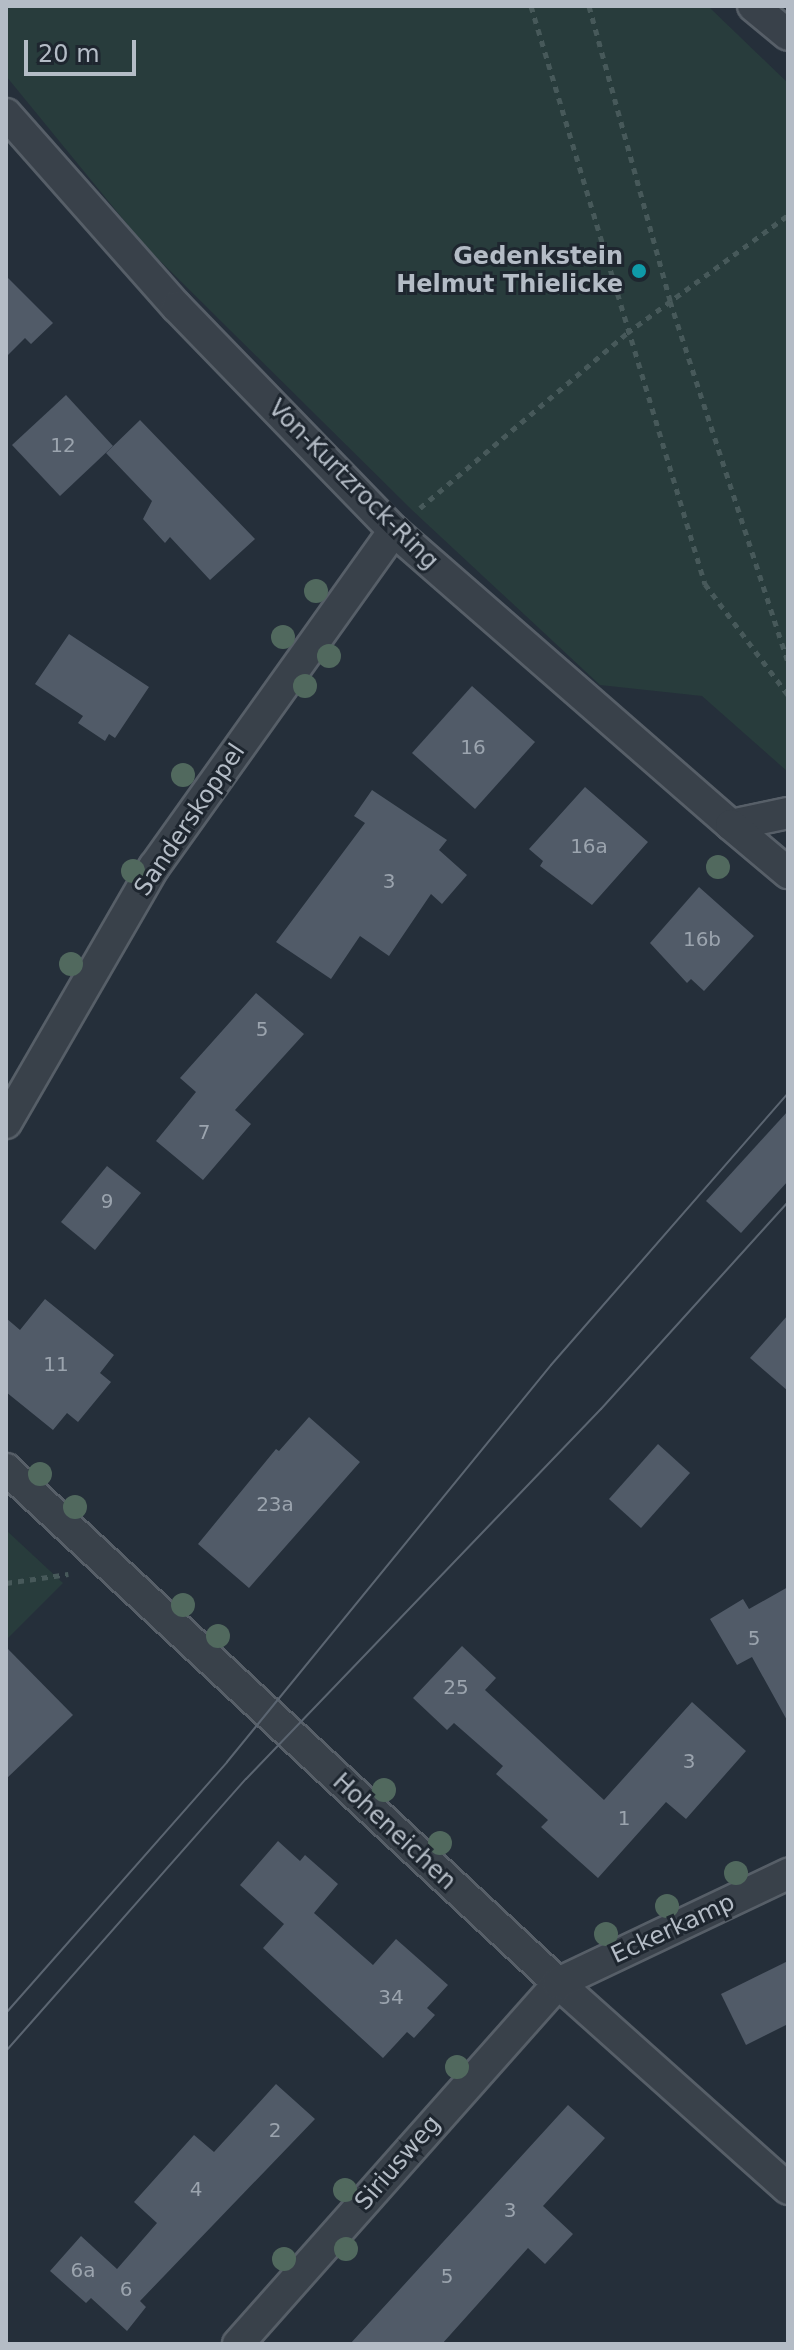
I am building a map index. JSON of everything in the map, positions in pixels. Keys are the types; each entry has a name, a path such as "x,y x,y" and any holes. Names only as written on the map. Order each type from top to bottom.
{"street":[{"path":"753,6 788,35"},
{"name":"Von-Kurtzrock-Ring","path":"6,114 177,307 394,531 788,873"},
{"name":"Sanderskoppel","path":"6,1123 154,867 394,531"},
{"path":"731,825 788,813"},
{"name":"Hoheneichen","path":"6,1469 558,1983 788,2189"},
{"name":"Eckerkamp","path":"558,1983 788,1874"},
{"name":"Siriusweg","path":"238,2344 558,1983"}],"path":[{"path":"531,6 705,584 788,695"},
{"path":"589,6 670,301 788,662"},
{"path":"441,490 627,333 788,215"},
{"path":"6,1583 113,1567"}],"green space":[{"path":"6,6 708,6 788,83 788,772 702,696 600,685 412,510 145,246 6,76"},
{"path":"6,1530 63,1583 6,1640"}],"building":[{"path":"6,276 53,323 31,344 25,338 6,357"},
{"path":"66,395 113,446 60,496 12,445"},
{"path":"140,420 255,539 210,580 170,537 165,543 143,519 152,501 106,453"},
{"path":"69,634 149,687 115,738 109,734 105,741 78,723 83,716 35,684"},
{"path":"472,686 535,742 475,809 412,753"},
{"path":"585,787 648,842 592,905 540,866 543,861 529,849"},
{"path":"372,790 447,840 439,850 467,875 442,904 431,894 389,956 360,936 331,979 276,942 365,823 354,816"},
{"path":"699,887 754,936 704,991 691,979 687,983 650,943"},
{"path":"256,993 304,1034 235,1110 251,1124 203,1180 156,1141 196,1092 180,1078"},
{"path":"788,1111 788,1181 741,1233 706,1201"},
{"path":"107,1166 141,1193 95,1250 61,1222"},
{"path":"45,1299 114,1355 100,1373 111,1382 78,1422 67,1413 53,1430 6,1392 6,1318 20,1330"},
{"path":"788,1315 788,1391 750,1358"},
{"path":"309,1417 360,1462 249,1588 198,1544 276,1449 279,1451"},
{"path":"658,1444 690,1473 641,1528 609,1499"},
{"path":"788,1587 788,1722 752,1657 737,1665 710,1619 743,1599 749,1609"},
{"path":"462,1646 496,1678 485,1690 604,1800 692,1702 746,1751 686,1819 666,1802 598,1878 541,1827 548,1820 496,1774 503,1766 454,1723 447,1730 413,1698"},
{"path":"6,1647 73,1715 6,1779"},
{"path":"278,1841 300,1861 305,1855 338,1884 314,1913 373,1965 396,1939 448,1985 427,2008 435,2015 414,2038 407,2032 383,2058 263,1948 284,1924 240,1885"},
{"path":"788,1961 788,2024 746,2045 721,1994"},
{"path":"276,2084 315,2119 140,2301 146,2307 127,2331 91,2298 86,2303 50,2271 81,2236 117,2269 157,2223 134,2202 194,2135 214,2152"},
{"path":"568,2105 605,2138 543,2206 573,2234 545,2264 528,2248 442,2344 350,2344"}],"tram line":[{"path":"6,2013 227,1762 551,1365 788,1093"},
{"path":"6,2051 246,1779 601,1409 788,1202"}],"place":[{"name":"Gedenkstein Helmut Thielicke","path":"639,271"}]}
